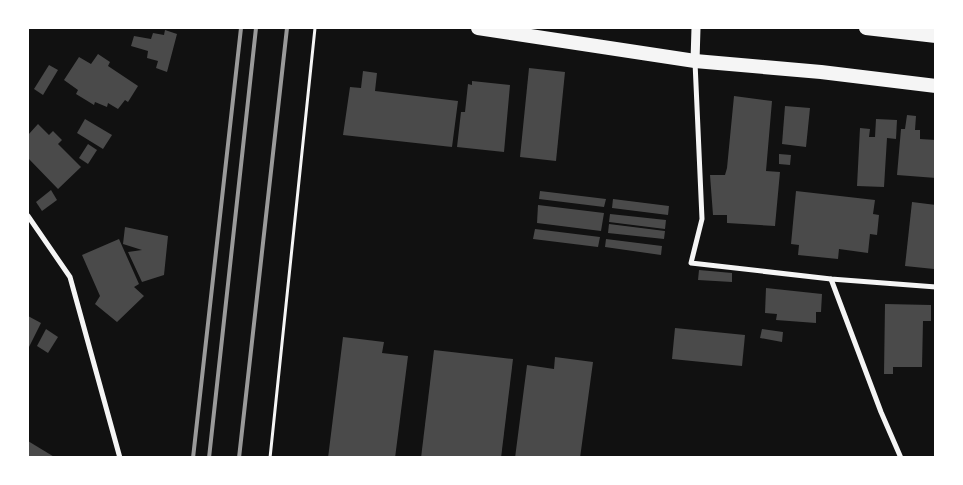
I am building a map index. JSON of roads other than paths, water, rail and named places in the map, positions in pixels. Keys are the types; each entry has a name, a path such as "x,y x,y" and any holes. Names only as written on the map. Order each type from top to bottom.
{"highway":[{"path":"478,28 695,61 821,72 936,86"},
{"path":"866,28 936,36"}],"street":[{"path":"696,28 695,61 702,219 691,263 831,280 936,287"},
{"path":"28,216 70,277 120,458"},
{"path":"831,280 901,458"}],"railway":[{"path":"193,458 241,28"},
{"path":"209,458 256,28"},
{"path":"239,458 287,28"}]}
